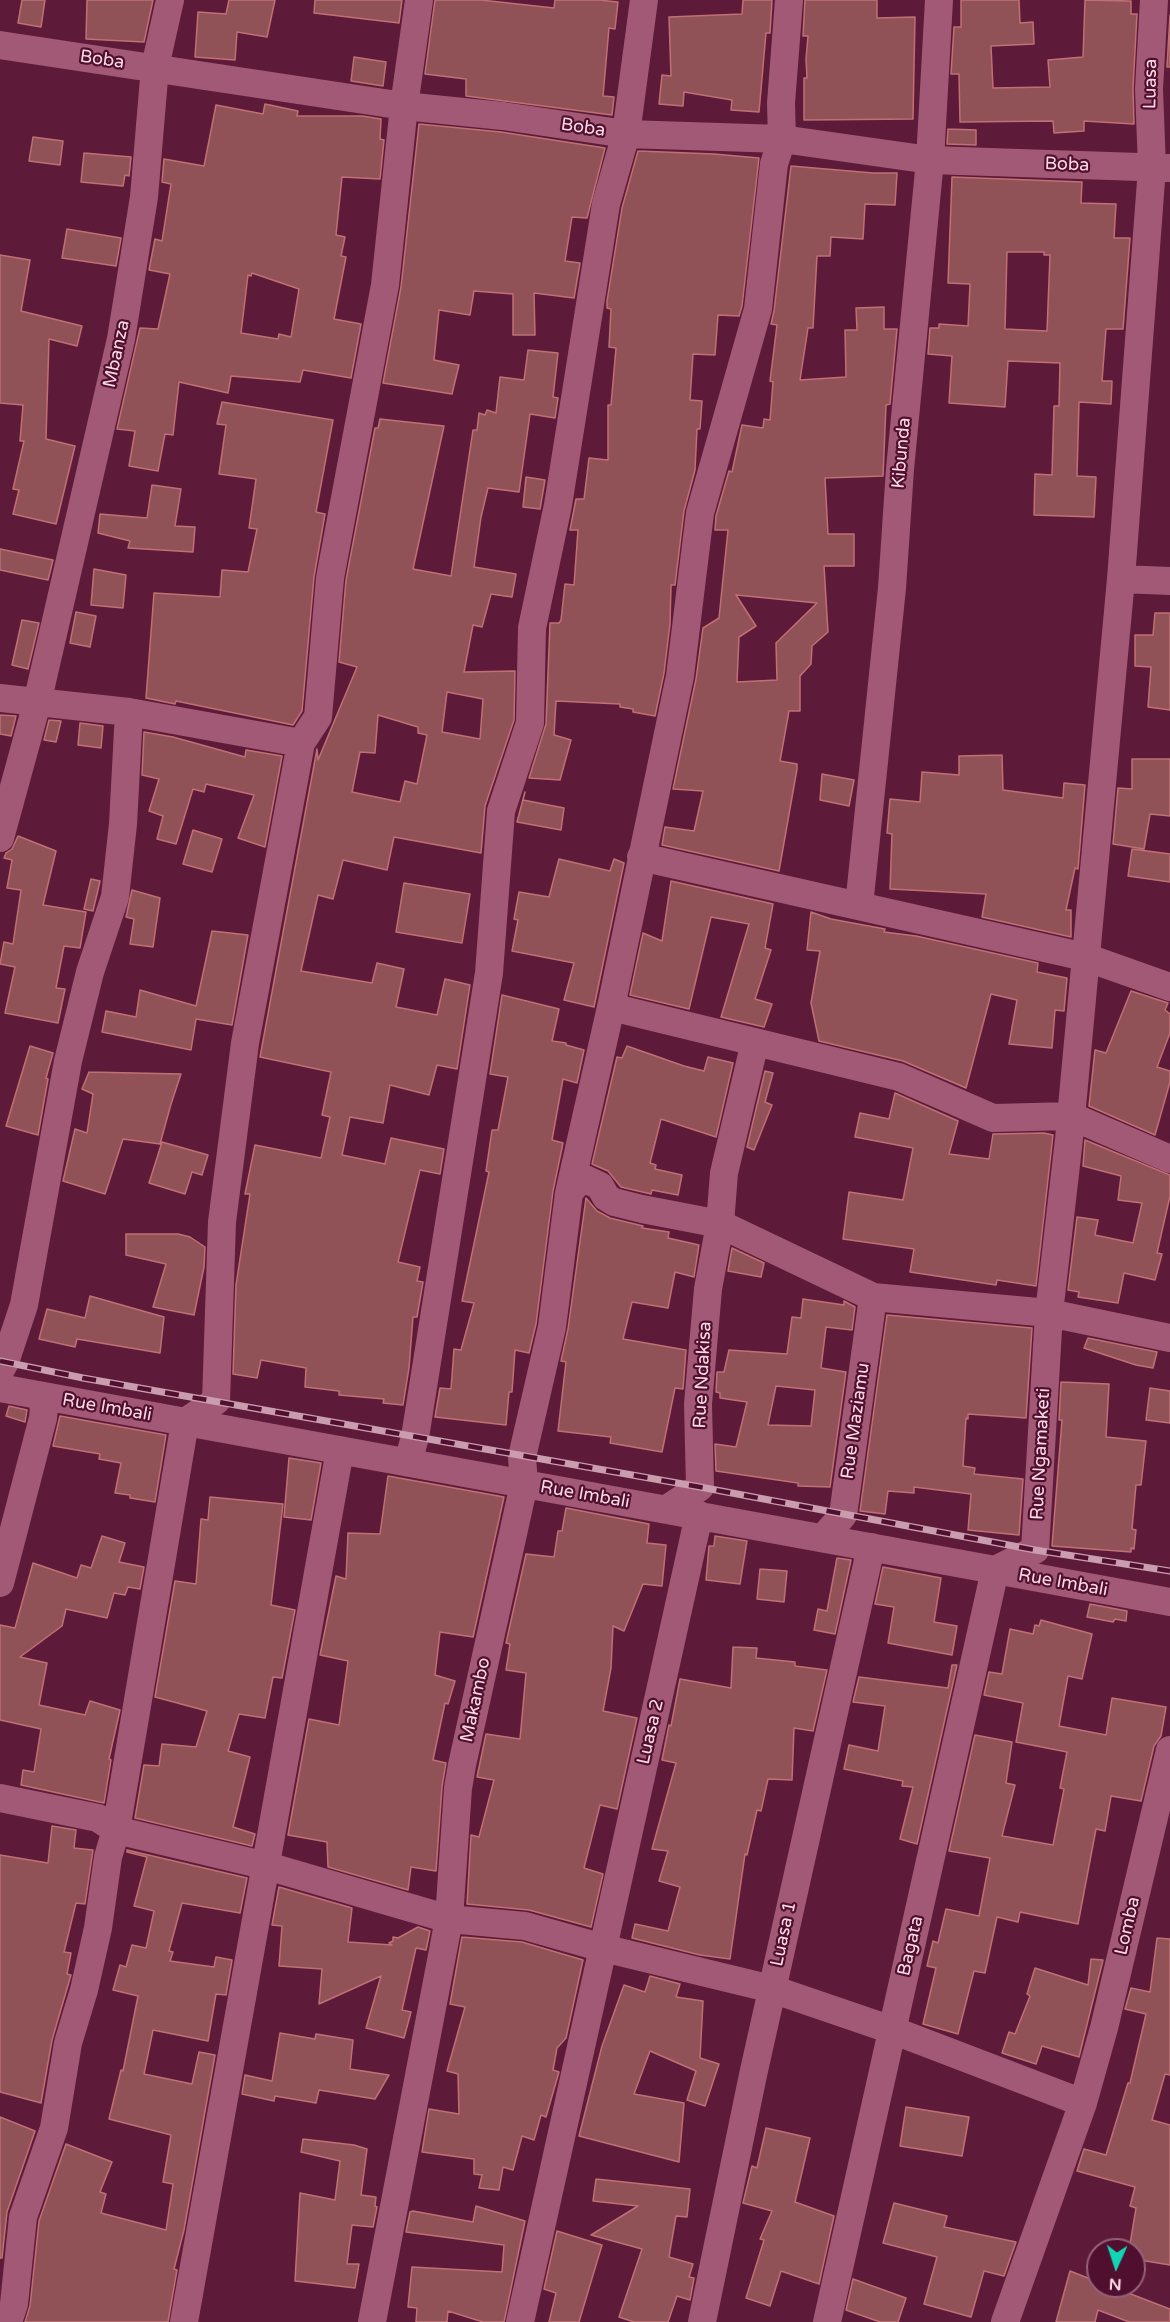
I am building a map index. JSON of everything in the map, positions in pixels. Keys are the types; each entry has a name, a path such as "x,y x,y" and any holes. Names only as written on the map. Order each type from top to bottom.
{"street":[{"name":"Mbanza","path":"0,838 37,703 121,339 144,197 154,67 170,0"},
{"path":"8,2322 14,2304 23,2217 54,2128 68,2043 84,1990 98,1928 108,1857 116,1830 185,1422 216,1401 222,1222 245,1043 301,743 318,717 330,578 385,285 404,106 419,0"},
{"path":"408,1462 417,1426 489,973 501,811 530,723 532,627 558,505 606,204 626,135 644,0"},
{"name":"Makambo","path":"372,2322 449,1919 458,1788 462,1765 524,1484 522,1457 552,1327 569,1193 611,1007 680,676 700,513 758,309 774,164 782,139 781,103 789,0"},
{"name":"Kibunda","path":"860,906 892,588 900,469 930,160 939,0"},
{"name":"Luasa","path":"1049,1313 1071,1116 1161,168 1149,89 1154,0"},
{"name":"Boba","path":"0,45 404,106 503,117 626,135 782,139 930,160 1161,168"},
{"path":"1121,579 1170,581"},
{"path":"0,698 129,712 301,743"},
{"path":"0,1371 24,1305 68,1061 90,972 115,897 123,824 129,712"},
{"path":"641,857 1085,957 1170,987"},
{"path":"611,1007 898,1077 993,1118 1071,1116 1170,1159"},
{"path":"720,1224 724,1173 755,1042"},
{"path":"569,1193 577,1183 585,1179 600,1186 606,1197 614,1202 720,1224 873,1296 1049,1313 1170,1338"},
{"name":"Rue Ndakisa","path":"667,1509 700,1487 698,1404 708,1289 720,1224"},
{"name":"Rue Maziamu","path":"823,1538 843,1515 873,1296"},
{"name":"Rue Ngamaketi","path":"995,1570 1035,1550 1049,1313"},
{"name":"Rue Imbali","path":"0,1388 1170,1602"},
{"path":"0,1583 43,1418 44,1407 40,1396"},
{"path":"184,2322 340,1450"},
{"name":"Luasa 2","path":"519,2322 699,1515"},
{"name":"Luasa 1","path":"702,2322 772,1989 871,1547"},
{"name":"Bagata","path":"827,2322 995,1570"},
{"name":"Lomba","path":"1005,2322 1083,2103 1104,2028 1170,1750"},
{"path":"0,1798 98,1818 116,1830 267,1866 449,1919 525,1926 603,1948 772,1989 892,2030 1083,2103"}],"building":[{"path":"22,0 45,0 41,27 18,23"},
{"path":"87,0 153,0 144,42 86,39"},
{"path":"229,0 275,0 267,37 237,32 235,60 195,57 198,12 226,14"},
{"path":"315,0 402,0 399,23 314,13"},
{"path":"435,0 481,0 554,8 555,0 618,2 615,29 609,28 603,96 614,97 612,115 466,96 466,79 425,74"},
{"path":"743,0 772,0 770,33 766,33 759,112 731,110 732,100 684,92 683,106 659,104 662,75 671,76 669,17 742,14"},
{"path":"805,0 877,0 877,18 915,17 913,119 804,120 804,78 807,78 808,36 803,36"},
{"path":"961,0 1019,0 1020,23 1033,22 1034,44 991,46 993,88 1050,87 1048,60 1083,57 1085,0 1131,1 1131,14 1137,14 1133,88 1134,124 1084,121 1084,131 1054,133 1053,121 960,122 959,74 951,74 954,27 961,27"},
{"path":"1170,15 1170,67 1167,67"},
{"path":"354,57 386,62 383,86 351,81"},
{"path":"265,104 298,111 297,116 362,116 381,119 380,139 384,140 380,179 342,177 336,235 345,237 341,256 346,257 334,319 361,324 351,378 303,370 300,382 231,376 228,393 179,382 173,435 165,434 158,471 129,466 135,431 117,429 140,328 158,329 170,274 149,270 155,239 162,241 171,184 162,182 164,159 204,166 216,105 263,114","holes":["252,273 299,289 291,337 279,334 278,339 241,333 248,275 251,276"]},
{"path":"419,124 501,132 605,148 587,218 572,217 565,261 580,263 574,298 534,293 535,335 513,335 513,294 474,291 470,315 439,310 434,360 459,365 452,394 383,383 401,287"},
{"path":"948,129 976,130 976,145 947,144"},
{"path":"33,137 63,141 60,165 29,161"},
{"path":"638,151 759,158 742,306 739,316 718,315 715,355 693,354 690,400 702,401 700,429 697,429 695,470 684,511 675,585 671,585 670,624 664,673 655,716 633,712 633,709 620,707 620,704 556,701 554,735 571,740 560,780 529,778 546,724 550,623 559,623 561,620 565,584 574,585 578,530 570,530 576,499 584,499 589,458 608,460 608,405 611,405 616,348 609,347 611,309 607,308 607,301 622,208"},
{"path":"84,153 131,157 129,176 125,175 123,186 81,182"},
{"path":"791,166 897,173 895,205 865,204 863,239 831,237 830,256 817,256 813,328 808,328 800,380 846,377 845,330 857,330 856,308 884,307 884,329 897,329 890,404 886,405 883,476 825,478 828,534 854,534 854,566 824,566 828,632 812,646 811,664 800,676 800,711 789,711 780,761 797,764 797,769 779,871 662,845 665,827 694,831 703,791 673,789 696,679 703,628 719,618 728,530 715,530 716,516 729,471 732,472 742,425 763,428 764,419 770,420 773,382 770,381 777,325 771,324","holes":["736,595 817,603 776,643 777,680 737,682 739,637 756,626"]},
{"path":"952,177 1082,182 1081,203 1116,204 1114,238 1130,238 1123,329 1106,329 1102,381 1112,381 1111,404 1079,402 1077,476 1096,477 1094,517 1034,515 1035,474 1052,475 1054,406 1059,406 1060,363 1008,361 1005,407 949,403 952,356 928,354 930,328 939,328 939,324 968,326 970,284 948,283","holes":["1007,252 1044,252 1044,255 1050,255 1047,331 1005,329"]},
{"path":"67,229 121,238 116,266 62,258"},
{"path":"0,255 30,260 21,311 82,326 77,346 49,339 46,439 75,446 56,524 13,514 19,490 13,489 24,441 20,441 23,405 0,403"},
{"path":"528,350 558,353 553,397 558,398 555,418 530,414 519,492 488,488 481,517 474,567 516,574 512,597 491,594 482,627 473,625 464,672 515,671 514,720 485,806 481,853 394,837 387,870 343,860 333,899 318,895 301,971 372,983 377,963 404,969 396,1007 437,1015 445,979 470,985 457,1069 437,1065 429,1095 390,1085 383,1123 350,1117 342,1155 385,1164 391,1138 444,1149 440,1174 420,1170 398,1262 420,1267 417,1281 423,1282 417,1317 413,1317 403,1405 383,1403 384,1399 339,1395 339,1391 305,1387 306,1368 261,1360 257,1378 233,1374 236,1285 250,1194 245,1194 255,1145 321,1158 330,1117 322,1115 331,1072 260,1057 317,749 318,760 357,667 339,662 346,580 375,428 378,428 380,419 444,426 413,569 451,576 473,430 477,430 479,413 485,415 487,410 496,413 500,377 524,380","holes":["447,692 483,699 480,739 442,732","378,715 418,727 418,733 427,735 417,784 405,781 400,802 352,792 360,752 375,753"]},
{"path":"222,402 333,420 316,512 325,514 314,577 302,711 293,725 176,701 175,704 146,698 154,593 220,597 222,570 248,572 257,529 249,528 256,479 219,474 226,425 217,424"},
{"path":"526,477 545,480 540,509 523,507"},
{"path":"152,485 181,489 175,526 195,527 193,552 128,548 130,541 98,533 100,514 147,518"},
{"path":"0,549 53,560 48,580 0,570"},
{"path":"94,569 126,575 123,608 91,605"},
{"path":"76,612 96,616 90,647 70,643"},
{"path":"1155,613 1170,613 1170,710 1148,707 1151,667 1135,666 1135,635 1153,635"},
{"path":"22,620 39,623 28,669 12,665"},
{"path":"0,715 16,716 11,736 0,734"},
{"path":"49,720 61,721 56,742 44,740"},
{"path":"80,723 103,726 101,748 78,745"},
{"path":"144,732 173,737 245,757 246,750 282,756 265,847 238,838 254,795 206,784 204,792 193,789 176,844 157,839 163,816 149,811 159,779 142,775"},
{"path":"1002,755 1003,790 1063,798 1064,783 1085,785 1078,869 1075,868 1066,910 1071,910 1071,937 982,917 986,894 890,889 892,834 887,833 890,799 920,802 922,772 959,775 959,756"},
{"path":"1132,759 1170,759 1170,816 1150,814 1144,849 1113,844 1118,788 1132,789"},
{"path":"822,774 854,780 849,806 820,800"},
{"path":"525,792 523,800 564,808 561,830 517,822"},
{"path":"193,830 222,839 212,872 183,864"},
{"path":"18,836 56,851 43,905 86,912 80,948 64,946 56,988 65,989 58,1023 5,1013 15,967 0,964 4,942 13,944 21,890 7,888 12,860 4,858 6,853 12,849"},
{"path":"1132,849 1170,854 1170,882 1128,876"},
{"path":"559,859 610,871 614,859 624,863 594,1007 564,1000 574,963 512,951 518,920 514,919 519,892 549,897"},
{"path":"91,879 100,881 93,911 84,909"},
{"path":"671,881 773,904 765,948 771,950 755,999 772,1004 764,1027 721,1017 749,924 711,917 689,1009 630,995 643,933 662,941"},
{"path":"404,883 470,894 462,943 396,932"},
{"path":"132,890 160,898 153,947 130,944 134,919 126,917"},
{"path":"811,912 831,919 885,929 884,932 916,936 1038,963 1037,972 1067,978 1064,1011 1055,1010 1052,1048 1009,1044 1017,1000 991,994 966,1088 903,1061 819,1041 811,1003 820,951 807,950"},
{"path":"212,931 248,935 232,1025 196,1019 191,1050 102,1032 106,1011 136,1017 140,990 196,1006"},
{"path":"1131,991 1168,1003 1165,1010 1170,1014 1170,1033 1157,1067 1170,1071 1170,1082 1155,1135 1089,1106 1095,1050 1106,1053"},
{"path":"502,995 559,1009 552,1041 566,1043 566,1045 584,1050 577,1083 563,1079 552,1140 563,1143 553,1191 536,1324 529,1353 515,1350 512,1392 509,1392 506,1425 435,1417 440,1388 451,1389 454,1349 461,1350 474,1303 462,1301 489,1172 486,1171 492,1130 498,1130 508,1077 490,1074"},
{"path":"30,1046 53,1053 46,1078 48,1079 38,1135 6,1126"},
{"path":"627,1046 704,1071 708,1057 733,1063 716,1137 661,1119 650,1163 656,1165 655,1169 682,1175 678,1195 652,1190 651,1194 621,1187 608,1171 592,1164 617,1057 622,1058"},
{"path":"765,1071 773,1073 765,1102 772,1105 754,1150 747,1147"},
{"path":"89,1072 181,1074 160,1144 123,1139 105,1194 63,1181 75,1129 87,1133 93,1094 82,1089"},
{"path":"895,1093 958,1121 949,1154 989,1159 993,1134 1044,1133 1053,1135 1036,1286 997,1280 996,1285 910,1272 914,1249 843,1239 849,1192 903,1200 913,1148 855,1137 860,1113 889,1119"},
{"path":"1085,1140 1170,1175 1170,1196 1157,1253 1162,1254 1155,1280 1124,1273 1118,1303 1078,1297 1079,1292 1068,1290 1077,1217 1098,1220 1095,1235 1133,1243 1142,1203 1118,1200 1121,1176 1083,1166"},
{"path":"162,1142 208,1155 202,1175 192,1172 185,1194 149,1183"},
{"path":"586,1198 597,1211 610,1218 643,1226 642,1228 669,1232 668,1238 699,1245 694,1277 675,1272 668,1308 632,1302 623,1339 686,1350 683,1389 675,1388 662,1452 610,1443 611,1437 558,1431 566,1362 561,1361 568,1329"},
{"path":"126,1234 178,1234 190,1237 205,1247 204,1267 194,1315 153,1307 166,1264 126,1255"},
{"path":"732,1248 764,1263 761,1277 728,1271"},
{"path":"90,1296 164,1317 160,1353 77,1339 75,1347 39,1339 47,1309 85,1318"},
{"path":"803,1299 844,1305 844,1301 855,1307 852,1330 826,1327 821,1368 846,1372 830,1487 798,1486 798,1483 716,1471 715,1444 736,1447 747,1402 720,1398 720,1393 716,1392 717,1372 724,1372 729,1350 787,1354 792,1317 801,1318","holes":["776,1386 815,1390 811,1426 768,1425"]},
{"path":"887,1315 1032,1328 1026,1418 968,1414 968,1419 966,1418 963,1466 975,1468 974,1474 1023,1479 1019,1535 968,1530 971,1494 914,1487 914,1493 888,1491 885,1514 860,1511"},
{"path":"1088,1338 1157,1352 1153,1368 1136,1365 1084,1348"},
{"path":"1061,1382 1109,1384 1106,1437 1146,1441 1141,1485 1136,1485 1132,1529 1136,1530 1134,1549 1131,1548 1131,1552 1052,1546 1062,1420 1059,1420"},
{"path":"1150,1388 1170,1391 1170,1423 1146,1420"},
{"path":"9,1406 27,1410 25,1422 6,1416"},
{"path":"60,1416 166,1435 155,1502 115,1493 121,1463 99,1459 100,1454 53,1446"},
{"path":"289,1458 321,1463 311,1520 284,1517"},
{"path":"388,1476 504,1497 473,1637 440,1632 435,1675 455,1681 448,1704 445,1703 433,1760 446,1763 436,1871 411,1867 408,1890 328,1867 327,1842 288,1835 309,1719 339,1725 348,1661 320,1655 336,1576 346,1579 348,1533 380,1534"},
{"path":"210,1497 283,1504 271,1605 295,1610 282,1678 273,1677 265,1718 239,1714 228,1751 250,1757 233,1827 255,1834 252,1846 135,1818 144,1765 159,1766 162,1744 196,1747 207,1711 155,1697 175,1581 196,1584 201,1519 208,1520"},
{"path":"566,1508 649,1524 647,1543 666,1545 662,1586 643,1584 624,1631 613,1626 611,1668 603,1711 637,1718 617,1809 600,1805 584,1868 603,1874 591,1927 529,1910 467,1904 471,1835 479,1837 494,1780 477,1777 486,1734 520,1739 526,1673 506,1670 510,1644 506,1643 526,1554 554,1557 558,1531 562,1531"},
{"path":"102,1536 125,1543 119,1562 144,1567 140,1589 128,1587 125,1595 114,1593 107,1618 66,1609 62,1626 20,1657 47,1663 39,1705 85,1715 90,1701 120,1710 109,1759 111,1760 104,1803 21,1785 23,1770 34,1772 41,1729 0,1720 0,1625 15,1628 33,1563 77,1578 81,1565 91,1568"},
{"path":"715,1536 747,1541 740,1584 706,1580 709,1546 714,1546"},
{"path":"837,1558 851,1560 835,1634 814,1630 818,1609 827,1611"},
{"path":"883,1567 941,1578 934,1622 957,1626 952,1655 888,1643 894,1607 875,1604"},
{"path":"760,1569 787,1571 784,1602 757,1599"},
{"path":"1090,1604 1127,1611 1126,1621 1115,1619 1113,1622 1087,1617"},
{"path":"1041,1620 1092,1634 1082,1679 1068,1676 1059,1726 1106,1735 1112,1698 1166,1707 1161,1736 1154,1746 1141,1801 1111,1796 1105,1831 1096,1829 1078,1924 1020,1912 1018,1922 997,1917 985,1973 974,1971 958,2034 923,2024 936,1968 927,1966 933,1941 938,1943 946,1909 979,1916 990,1858 949,1851 975,1735 1012,1742 1006,1783 1015,1785 1002,1836 1053,1845 1064,1789 1060,1788 1067,1752 1016,1742 1023,1703 984,1695 989,1672 1002,1674 1010,1629 1033,1634 1035,1625 1039,1626"},
{"path":"733,1647 757,1648 756,1658 795,1662 795,1666 827,1670 813,1731 794,1728 792,1780 768,1779 761,1811 757,1810 747,1855 745,1854 730,1959 700,1955 632,1938 635,1924 668,1931 680,1887 659,1881 668,1851 652,1849 676,1763 662,1760 680,1679 731,1688"},
{"path":"952,1665 957,1665 917,1844 900,1839 913,1787 902,1786 903,1781 844,1769 849,1745 878,1751 885,1706 853,1702 859,1677 948,1688"},
{"path":"52,1826 76,1830 74,1848 93,1850 85,1904 76,1903 64,1952 71,1953 67,1974 71,1975 52,2040 41,2103 0,2092 0,1855 48,1863"},
{"path":"127,1850 247,1878 240,1913 182,1903 169,1951 173,1952 170,1961 214,1967 216,1957 232,1960 226,1995 216,1994 208,2041 153,2030 144,2074 192,2084 199,2052 215,2055 184,2230 174,2269 177,2270 168,2322 25,2322 30,2306 39,2221 66,2144 112,2162 100,2192 106,2194 101,2213 166,2230 173,2184 163,2182 171,2135 109,2119 121,2070 123,2071 138,1996 113,1990 120,1965 126,1967 132,1945 146,1948 154,1911 134,1906 147,1857 127,1852"},
{"path":"279,1887 352,1908 348,1942 392,1945 389,1943 393,1941 393,1937 398,1938 418,1927 430,1931 426,1950 416,1948 402,2010 411,2012 404,2038 366,2028 381,1976 319,2004 322,1969 279,1966 282,1926 272,1925"},
{"path":"462,1937 522,1942 583,1960 566,2038 557,2048 553,2070 559,2072 546,2117 541,2115 534,2140 522,2136 513,2170 503,2167 499,2190 479,2188 482,2175 474,2174 474,2159 422,2152 429,2109 459,2114 458,2074 447,2071 465,2007 450,2004"},
{"path":"1157,1938 1170,1939 1170,2075 1165,2074 1152,2120 1170,2125 1170,2265 1146,2261 1146,2238 1131,2238 1136,2208 1130,2206 1135,2187 1077,2171 1084,2149 1106,2155 1128,2083 1130,2083 1146,2014 1125,2009 1131,1988 1150,1992"},
{"path":"1091,1959 1103,1960 1079,2057 1042,2046 1036,2064 1002,2053 1009,2032 1015,2034 1030,1996 1027,1994 1035,1968 1088,1985"},
{"path":"650,1976 680,1984 676,1997 703,2001 700,2058 719,2064 705,2106 687,2100 696,2071 650,2051 634,2094 684,2103 679,2162 579,2136 602,2046 624,1985 645,1992"},
{"path":"280,2033 315,2039 316,2034 353,2040 350,2069 389,2075 375,2099 319,2090 316,2103 275,2096 274,2101 242,2094 245,2075 272,2081"},
{"path":"906,2107 969,2117 962,2156 900,2146"},
{"path":"0,2117 35,2131 7,2212 2,2258 0,2258"},
{"path":"766,2128 810,2138 795,2202 834,2216 819,2284 781,2271 770,2306 746,2298 764,2240 760,2239 772,2211 743,2203 752,2166 757,2168"},
{"path":"303,2139 354,2145 367,2149 361,2195 376,2197 375,2206 377,2207 373,2227 352,2225 347,2264 359,2264 355,2288 295,2281 300,2193 335,2200 340,2161 301,2152"},
{"path":"596,2179 690,2189 687,2217 676,2216 669,2257 693,2264 689,2277 694,2278 690,2300 677,2296 668,2322 634,2322 619,2317 642,2249 591,2235 638,2206 593,2201"},
{"path":"894,2203 947,2216 944,2227 1016,2242 1004,2276 984,2271 971,2317 924,2304 937,2257 883,2243"},
{"path":"476,2206 525,2221 504,2322 483,2322 448,2311 447,2322 416,2322 417,2308 408,2307 412,2267 502,2272 504,2245 406,2232 410,2212 473,2222"},
{"path":"557,2231 602,2245 579,2322 549,2322 556,2293 544,2289"},
{"path":"1070,2271 1086,2277 1086,2298 1141,2298 1170,2309 1170,2322 1129,2322 1098,2310 1095,2322 1056,2322"},
{"path":"853,2279 906,2298 898,2322 880,2322 846,2310"}],"railway":[{"path":"0,1361 83,1378 700,1487 1035,1550 1170,1571"}]}
